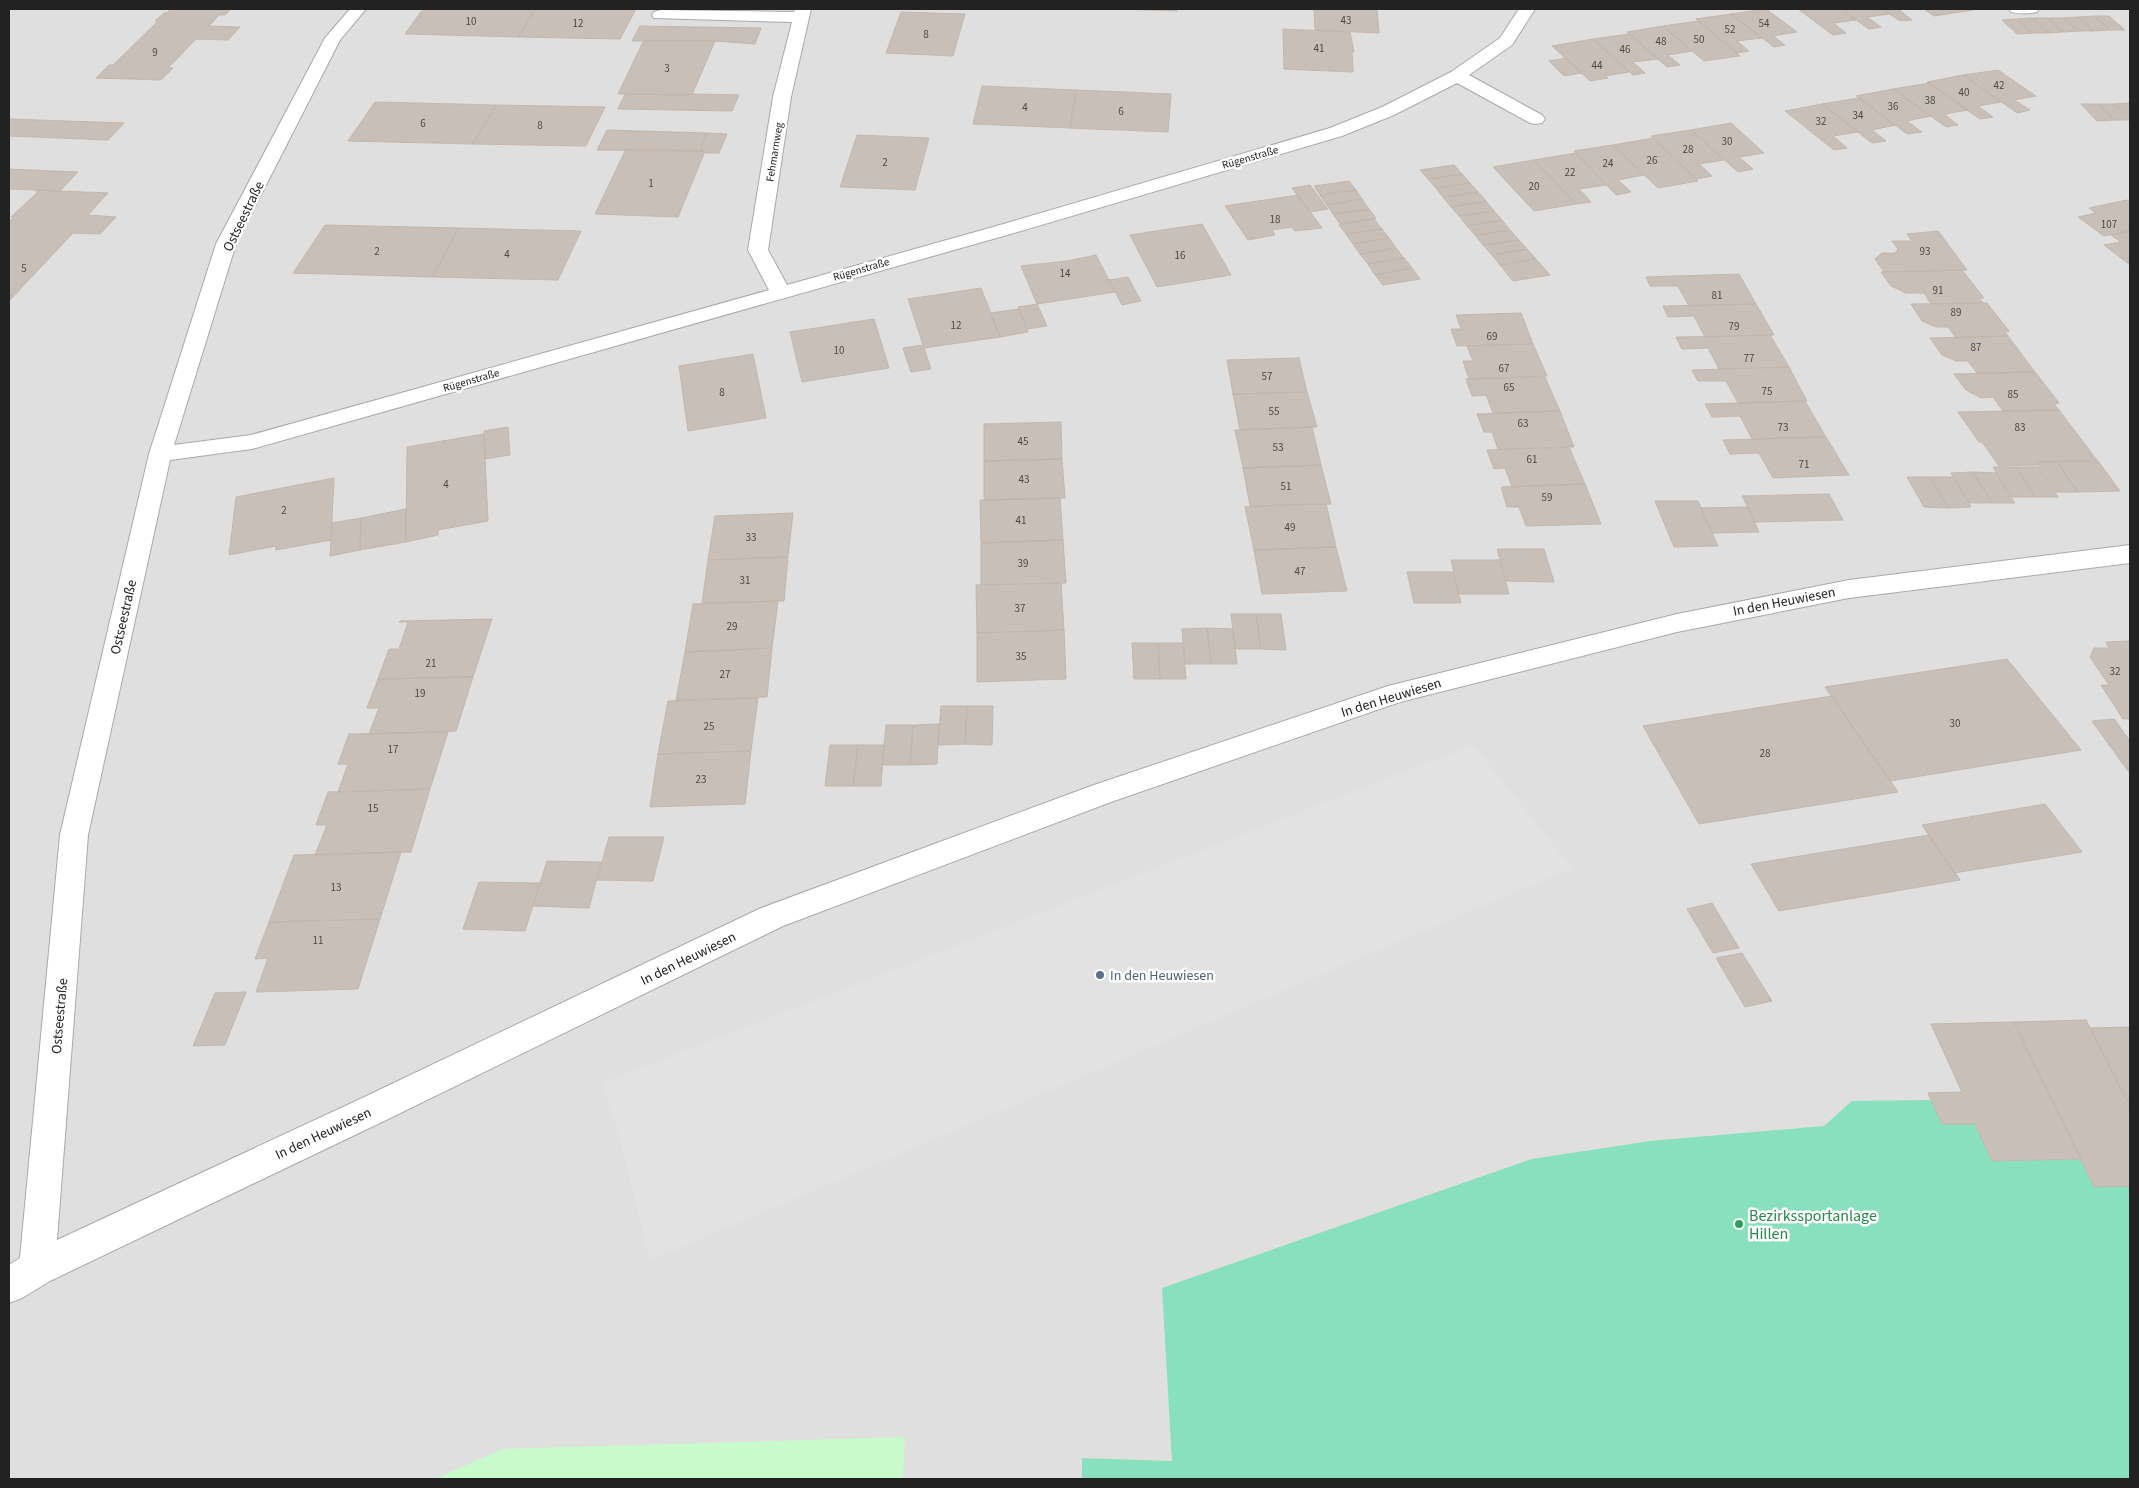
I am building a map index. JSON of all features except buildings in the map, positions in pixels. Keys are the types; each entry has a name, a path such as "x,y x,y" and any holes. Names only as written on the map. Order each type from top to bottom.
{"street":[{"name":"Ostseestraße","path":"37,1268 74,836 160,454 226,244 334,38 358,9"},
{"name":"Rügenstraße","path":"160,454 252,442 1006,229 1336,132 1388,111 1457,76 1506,41 1526,9"},
{"path":"2016,9 2031,9"},
{"path":"660,15 802,13"},
{"name":"Fehmarnweg","path":"781,292 758,250 782,97 802,13"},
{"path":"1457,76 1536,119"},
{"name":"In den Heuwiesen","path":"9,1285 37,1268 772,917 1156,775 1397,693 1677,623 1848,589 2130,554"}],"shaded area":[{"path":"9,9 2130,9 2130,1479 9,1479"},
{"name":"In den Heuwiesen","path":"1473,745 1572,868 651,1260 604,1082"}],"green space":[{"name":"Bezirkssportanlage Hillen","path":"2086,1020 2090,1028 2130,1027 2130,1479 1082,1479 1082,1458 1172,1461 1162,1288 1532,1159 1650,1141 1824,1126 1852,1101 1931,1100 1928,1093 1962,1092 1931,1024"},
{"path":"905,1437 903,1479 435,1479 503,1449"}],"place":[{"name":"In den Heuwiesen","path":"1100,975"},
{"name":"Bezirkssportanlage Hillen","path":"1739,1224"}]}
